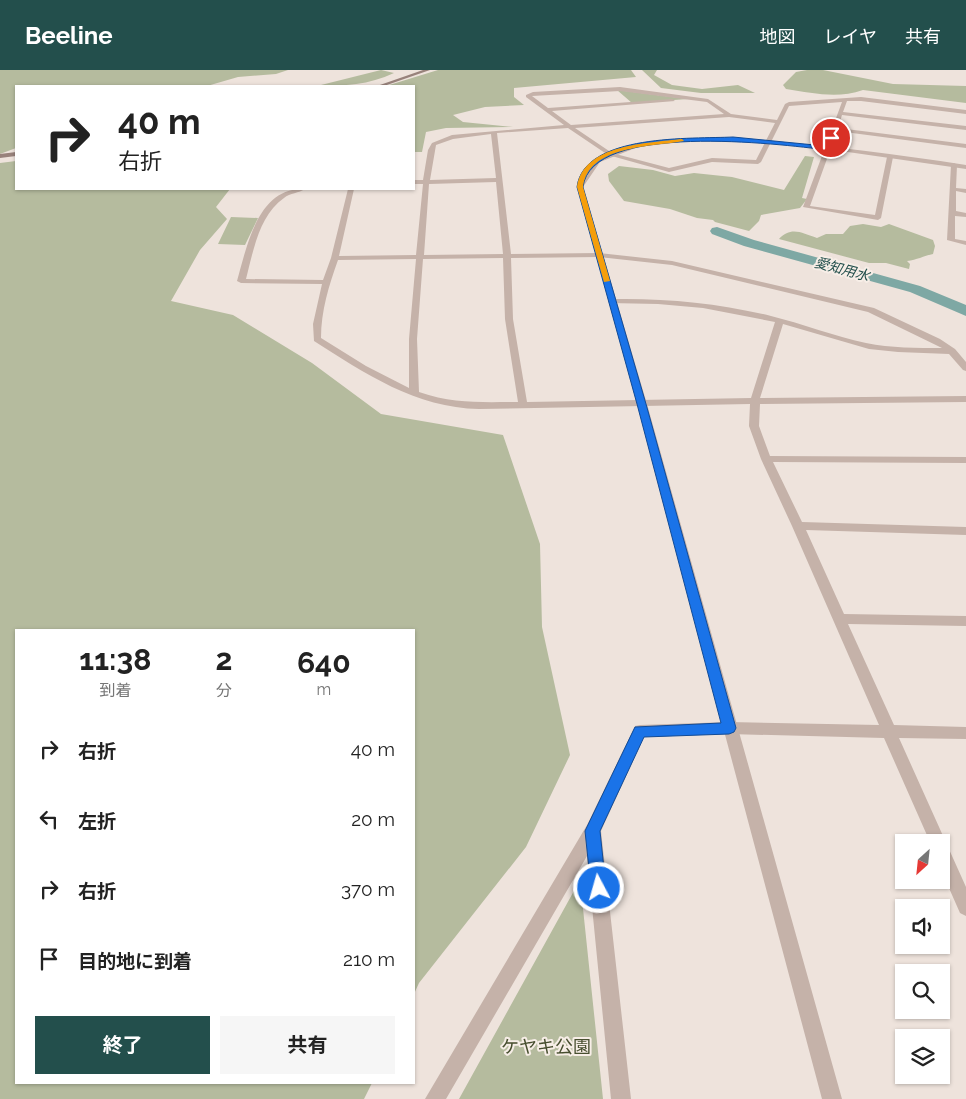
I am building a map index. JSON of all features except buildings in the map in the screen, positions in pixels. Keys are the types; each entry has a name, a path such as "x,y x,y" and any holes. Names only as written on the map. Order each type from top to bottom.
{"main road":[{"path":"383,85 428,70"},
{"path":"0,156 15,154"}],"street":[{"path":"729,115 708,101 620,89 533,94 528,96 610,154 669,170 688,164 712,160 758,162 788,104 861,99 966,112"},
{"path":"548,110 696,99"},
{"path":"846,100 806,207 878,218 890,157"},
{"path":"842,112 966,128"},
{"path":"414,393 414,339 426,182 431,150 434,144 452,137 494,132 729,115 779,122"},
{"path":"835,129 966,146"},
{"path":"494,132 507,256 510,319 523,405"},
{"path":"832,1099 729,728 642,404 580,187 581,177 595,161 610,154 635,146 689,140 768,141 966,167"},
{"path":"954,165 951,240 966,242"},
{"path":"415,182 499,180"},
{"path":"953,189 966,191"},
{"path":"298,190 281,195 270,206 254,238 241,281 326,282"},
{"path":"351,190 335,258 326,282 317,340 342,356 414,393 446,403 523,405 642,404 755,400 863,402 966,400"},
{"path":"952,213 966,215"},
{"path":"335,258 599,255 672,263 854,304 906,325 952,351 966,368"},
{"path":"612,301 677,301 780,321 844,341 878,348 906,351 952,351"},
{"path":"780,321 755,400 754,426 766,459 798,526 934,834"},
{"path":"766,459 966,460"},
{"path":"798,526 966,531"},
{"path":"839,619 966,621"},
{"path":"435,1099 593,831 640,731 729,728 889,733 966,733"},
{"path":"593,831 621,1099"},
{"path":"950,863 960,878 966,907"}],"green space":[{"path":"0,70 288,70 276,74 238,77 210,85 15,85 15,148 0,154"},
{"path":"381,70 394,73 356,84 321,85"},
{"path":"438,70 631,70 636,77 514,88 514,97 524,105 485,107 453,115 463,122 513,127 446,128 426,132 422,152 415,152 415,85 389,85"},
{"path":"642,70 657,70 654,75 672,85 702,89 738,85 755,93 701,93 661,88"},
{"path":"823,70 893,84 966,86 966,103 863,90 834,95 786,89 783,85 796,72"},
{"path":"617,90 688,99 632,103"},
{"path":"805,156 814,157 802,198 807,199 800,208 761,215 759,221 749,231 670,209 624,201 609,181 608,174 619,166 653,170 675,176 694,173 732,177 784,190"},
{"path":"15,161 15,190 229,190 216,207 227,219 200,250 171,301 233,315 312,363 381,414 503,435 540,544 542,627 570,755 526,847 419,983 415,992 415,629 15,629 15,1084 372,1084 364,1099 0,1099 0,163"},
{"path":"231,217 258,218 245,245 218,244"},
{"path":"863,224 881,227 889,224 933,240 935,246 933,254 907,261 910,264 909,269 886,263 869,263 779,239 783,235 792,232 817,238 826,234 843,234 850,226"},
{"name":"ケヤキ公園","path":"580,880 603,1099 459,1099"}],"waterway":[{"name":"愛知用水","path":"717,231 749,243 915,289 966,311"}],"slow traffic":[{"path":"606,281 580,187 581,177 595,161 610,154 635,146 682,140"}],"route":[{"path":"599,888 593,831 640,731 729,728 642,404 580,187 581,177 595,161 610,154 635,146 659,142 733,139 802,144 827,148 831,138"}]}
